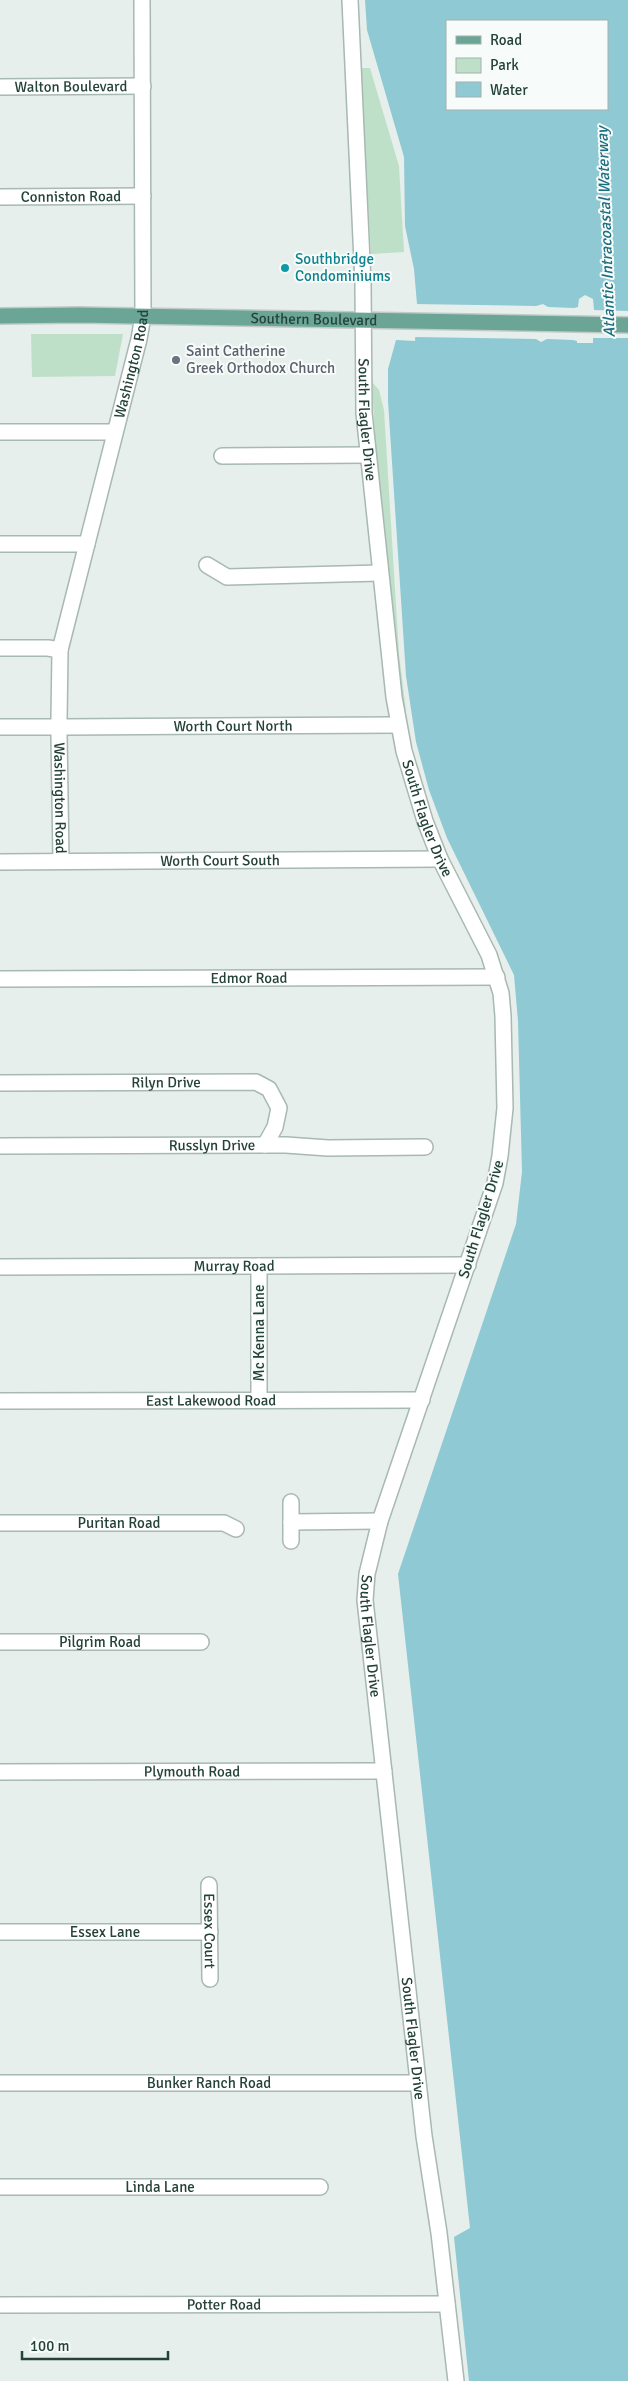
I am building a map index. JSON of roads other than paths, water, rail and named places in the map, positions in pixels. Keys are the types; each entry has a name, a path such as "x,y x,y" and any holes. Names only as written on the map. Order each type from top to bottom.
{"main road":[{"name":"Southern Boulevard","path":"0,316 143,316 628,325"}],"street":[{"name":"Washington Road","path":"61,862 60,650 139,339 143,316 142,0"},
{"name":"South Flagler Drive","path":"350,0 363,320 364,413 367,455 398,725 413,787 440,859 489,955 497,977 503,1016 504,1129 495,1183 380,1521 367,1574 366,1600 418,2083 456,2381"},
{"name":"Walton Boulevard","path":"0,87 143,86"},
{"name":"Conniston Road","path":"0,197 144,196"},
{"path":"0,432 115,432"},
{"path":"222,456 367,455"},
{"path":"0,544 87,544"},
{"path":"207,565 226,577 380,573"},
{"path":"0,648 48,648 60,650"},
{"name":"Worth Court North","path":"0,727 398,725"},
{"name":"Worth Court South","path":"0,862 440,859"},
{"name":"Edmor Road","path":"0,979 497,977"},
{"name":"Rilyn Drive","path":"0,1083 256,1082 269,1089 279,1108 275,1128 265,1145"},
{"name":"Russlyn Drive","path":"0,1146 265,1145 328,1148 425,1147"},
{"name":"Murray Road","path":"0,1267 468,1265"},
{"name":"Mc Kenna Lane","path":"259,1266 259,1400"},
{"name":"East Lakewood Road","path":"0,1401 422,1400"},
{"path":"291,1502 291,1541"},
{"path":"291,1522 380,1521"},
{"name":"Puritan Road","path":"0,1524 224,1523 236,1529"},
{"name":"Pilgrim Road","path":"0,1642 201,1642"},
{"name":"Plymouth Road","path":"0,1772 384,1771"},
{"name":"Essex Court","path":"209,1885 210,1979"},
{"name":"Essex Lane","path":"0,1932 210,1932"},
{"name":"Bunker Ranch Road","path":"0,2083 418,2083"},
{"name":"Linda Lane","path":"0,2187 320,2187"},
{"name":"Potter Road","path":"0,2305 447,2304"}],"water":[{"name":"Atlantic Intracoastal Waterway","path":"365,0 628,0 628,2381 469,2381 454,2237 470,2228 398,1574 516,1224 522,1172 518,1021 514,975 447,838 429,790 416,742 406,676 388,401 388,369 396,340 415,341 417,304 414,269 405,226 404,157 367,30"}],"place":[{"name":"Southbridge Condominiums","path":"285,268"},
{"name":"Saint Catherine Greek Orthodox Church","path":"176,360"}]}
